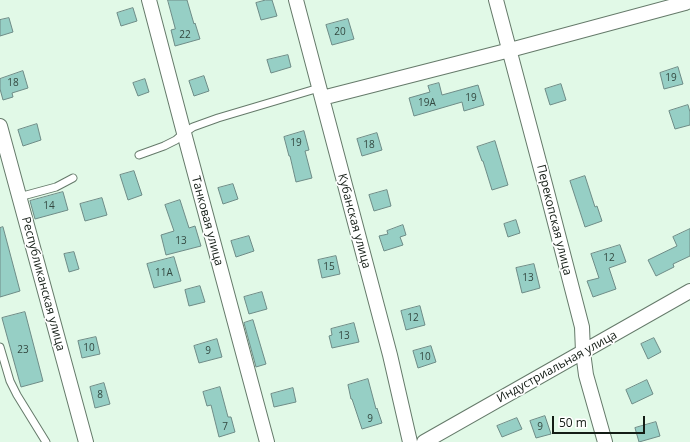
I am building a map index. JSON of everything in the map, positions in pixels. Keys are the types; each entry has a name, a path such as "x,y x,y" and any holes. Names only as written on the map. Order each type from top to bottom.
{"street":[{"name":"Танковая улица","path":"149,0 266,442"},
{"name":"Кубанская улица","path":"296,0 390,355 410,442"},
{"name":"Перекопская улица","path":"496,0 582,327 582,352 586,375 605,442"},
{"path":"321,93 510,50 690,1"},
{"name":"Республиканская улица","path":"0,126 86,442"},
{"name":"Индустриальная улица","path":"424,442 690,291"}],"lane":[{"path":"139,155 176,140 193,127 218,118 321,93"},
{"path":"19,197 56,187 73,178"},
{"path":"0,347 10,381 46,442"}],"building":[{"path":"168,0 187,0 200,39 175,46 171,30 175,29"},
{"path":"272,0 277,16 261,20 256,3"},
{"path":"133,8 137,21 121,26 117,13"},
{"path":"9,18 13,32 0,36 0,20"},
{"path":"348,19 354,39 332,45 326,25"},
{"path":"288,55 291,67 271,73 267,60"},
{"path":"678,67 683,84 664,89 660,73"},
{"path":"23,71 28,88 12,93 13,97 3,100 0,89 0,79"},
{"path":"204,76 209,91 194,96 189,81"},
{"path":"145,79 149,92 138,96 133,83"},
{"path":"439,83 442,95 478,85 484,105 464,111 462,102 414,116 409,98 430,92 428,86"},
{"path":"561,84 566,100 550,105 545,89"},
{"path":"688,105 690,112 690,125 675,129 669,111"},
{"path":"37,124 41,140 23,146 18,130"},
{"path":"304,131 309,150 305,151 312,178 296,182 284,137"},
{"path":"377,133 382,150 362,156 357,139"},
{"path":"495,141 508,185 492,190 477,147"},
{"path":"134,171 142,195 128,200 120,175"},
{"path":"585,176 595,207 597,206 602,221 585,227 570,181"},
{"path":"233,184 238,199 223,204 218,188"},
{"path":"387,190 391,206 374,211 369,195"},
{"path":"63,192 68,210 35,219 30,201"},
{"path":"102,198 107,215 85,221 80,204"},
{"path":"180,200 189,228 195,226 201,246 166,255 161,235 174,231 165,205"},
{"path":"516,220 520,233 508,237 504,224"},
{"path":"403,225 406,235 400,237 403,245 384,251 379,236 388,234 387,231"},
{"path":"3,227 20,291 0,297 0,228"},
{"path":"690,229 690,256 673,264 674,267 656,276 648,260 677,246 673,237"},
{"path":"249,236 254,251 236,257 231,241"},
{"path":"620,245 626,262 609,268 616,289 593,297 587,281 599,278 591,254"},
{"path":"74,252 79,269 69,272 64,254"},
{"path":"336,256 340,274 322,278 318,260"},
{"path":"174,257 181,281 154,288 147,264"},
{"path":"534,264 540,288 522,293 516,268"},
{"path":"200,286 205,302 189,306 185,290"},
{"path":"262,292 267,309 249,314 244,297"},
{"path":"420,306 425,325 406,330 401,311"},
{"path":"25,312 43,381 21,387 2,318"},
{"path":"253,320 266,364 256,367 244,323"},
{"path":"354,323 359,342 332,348 329,336 332,335 331,329"},
{"path":"96,337 100,354 82,358 78,341"},
{"path":"654,338 661,352 648,359 641,344"},
{"path":"217,339 222,357 199,363 194,346"},
{"path":"431,346 436,362 418,368 413,351"},
{"path":"368,379 376,409 377,408 382,423 362,429 351,399 348,385"},
{"path":"647,380 653,394 632,404 626,390"},
{"path":"104,383 110,404 95,408 90,387"},
{"path":"220,387 228,417 231,417 235,432 219,437 211,405 207,406 203,392"},
{"path":"293,388 296,402 274,407 271,394"},
{"path":"545,416 551,434 536,438 530,421"},
{"path":"517,418 522,429 502,437 497,426"},
{"path":"656,422 660,436 639,442 635,428"}]}
